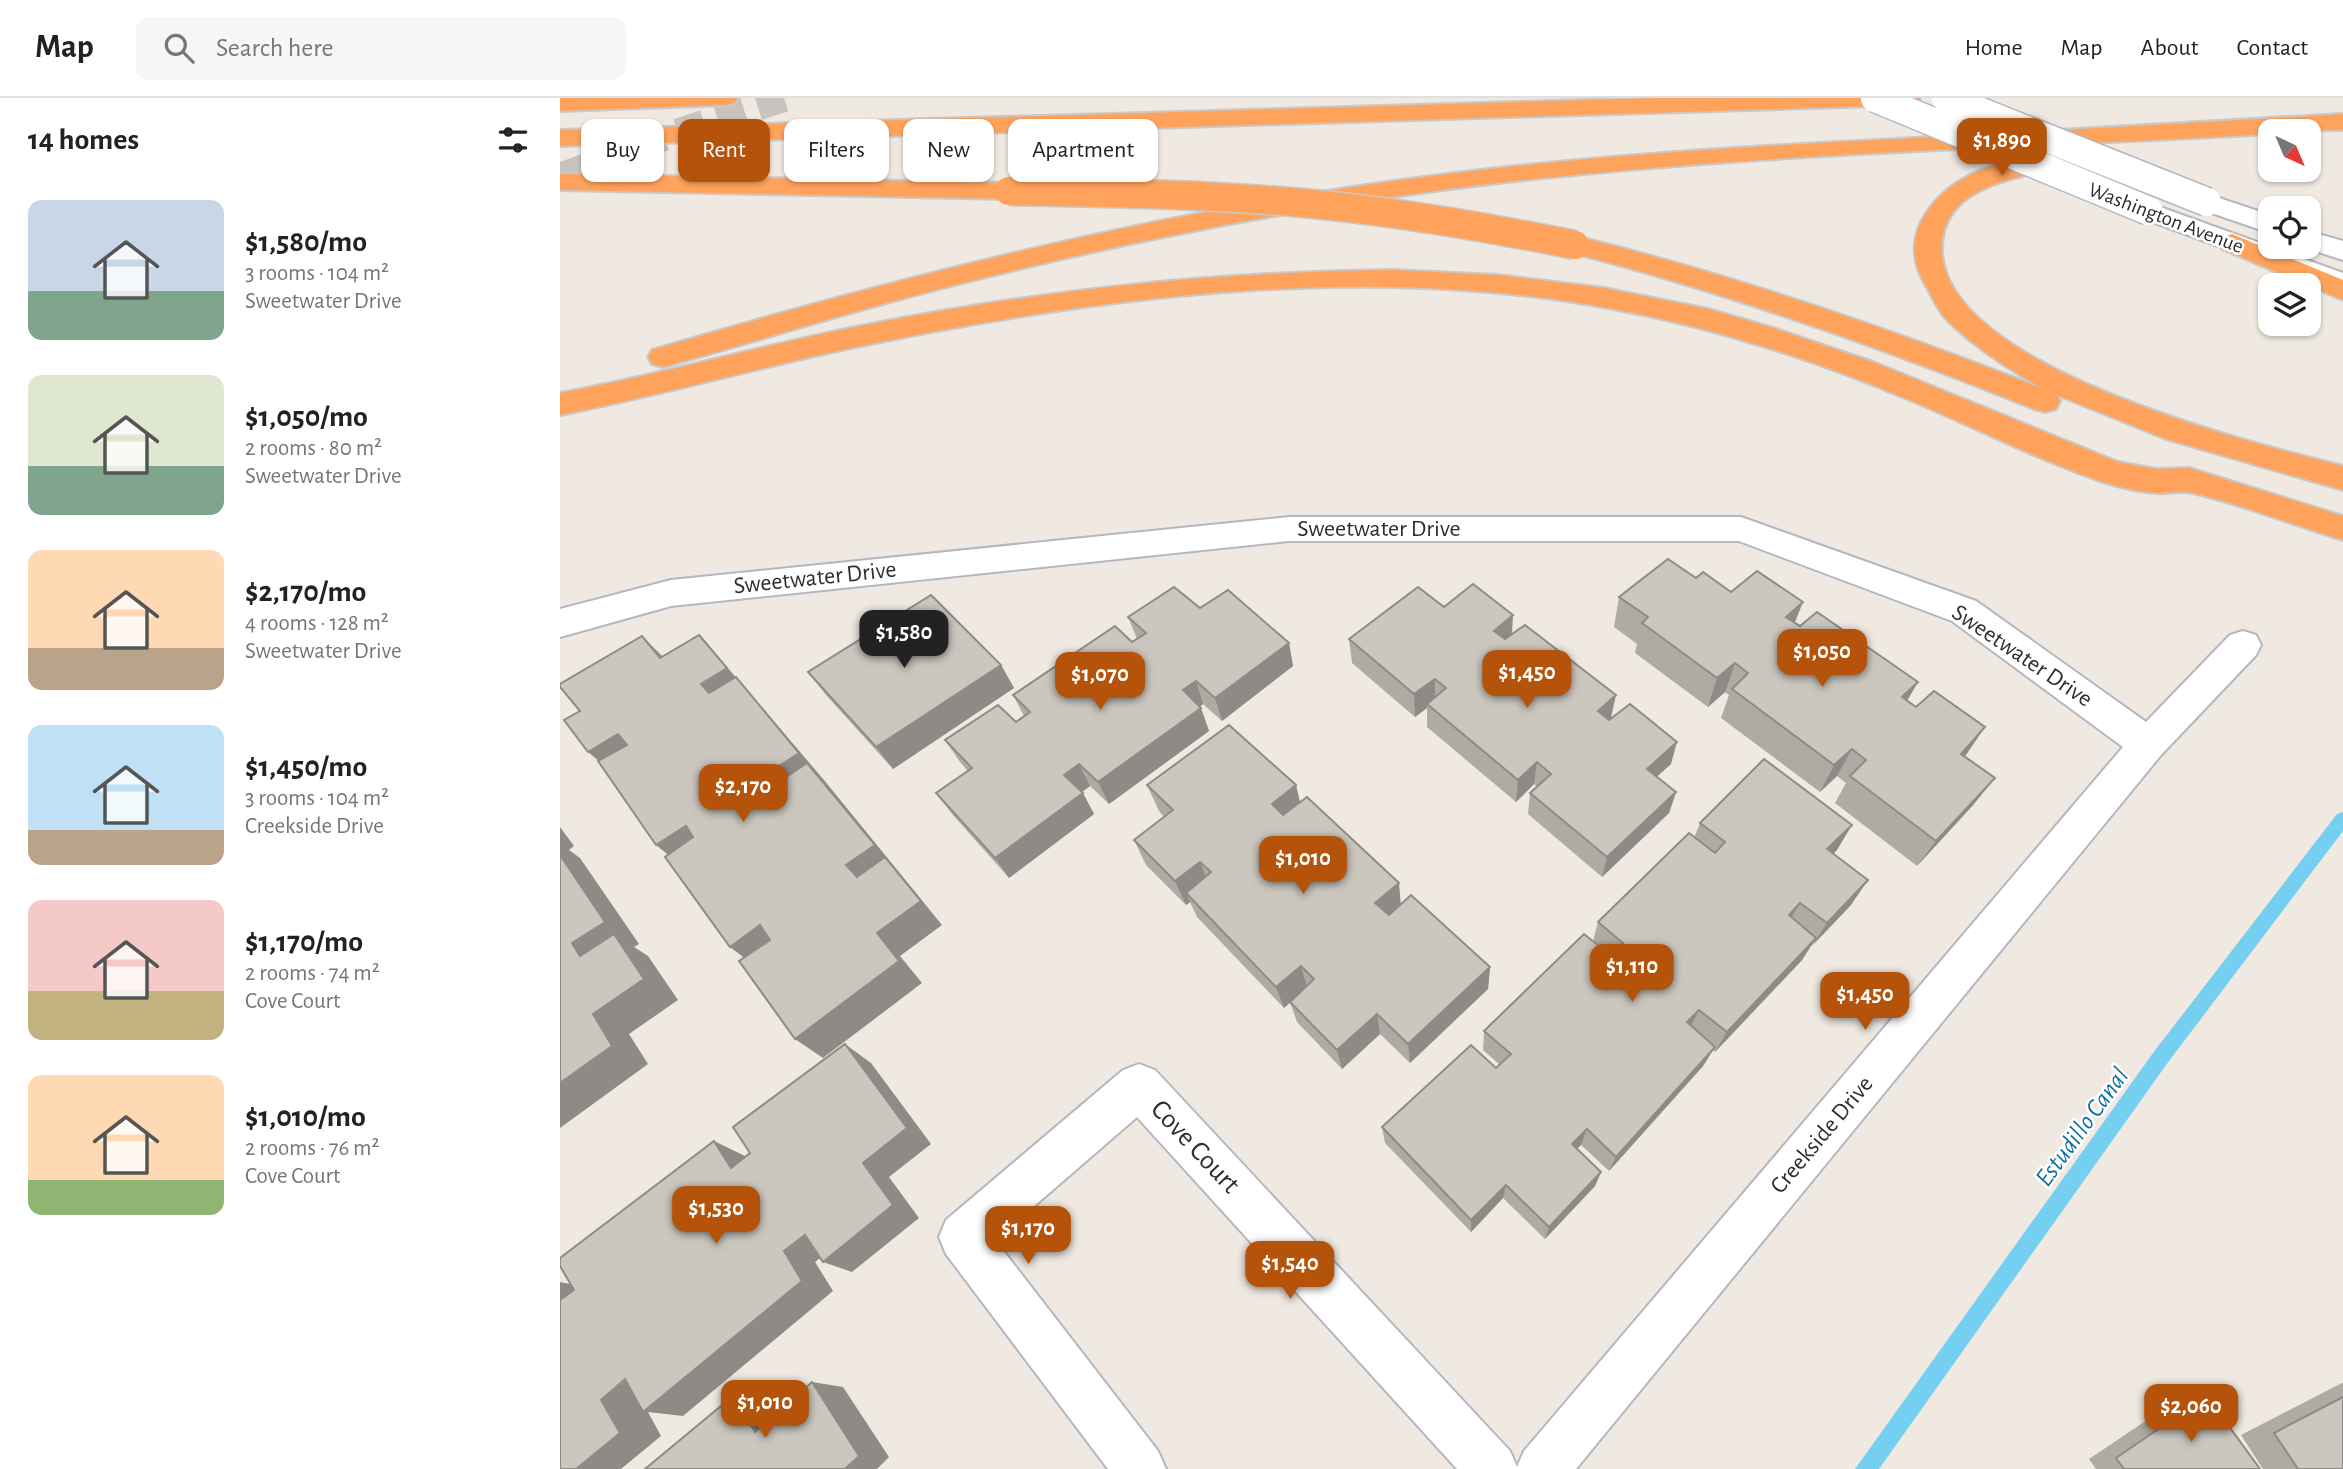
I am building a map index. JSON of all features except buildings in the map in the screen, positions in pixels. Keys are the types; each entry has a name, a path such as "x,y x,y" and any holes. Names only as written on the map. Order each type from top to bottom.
{"highway":[{"path":"560,103 726,98"},
{"path":"560,138 1908,98"},
{"path":"560,390 747,331 952,274 1111,238 1347,196 1504,175 1663,160 2343,122"},
{"path":"2321,142 2343,141"},
{"path":"2258,146 2097,156 2004,170 1967,186 1941,209 1928,237 1928,258 1940,292 1957,317 1983,340 2028,370 2093,399 2168,426 2343,478"},
{"path":"560,182 1190,196 1316,204 1437,219 1576,245 1728,284 1900,344 2131,436 2161,455 2189,480"},
{"path":"2232,243 2343,291"},
{"path":"560,404 623,393 725,366 868,334 1051,302 1228,282 1413,280 1576,295 1707,319 1837,361 2112,472 2156,481 2189,480 2343,528"}],"street":[{"name":"Washington Avenue","path":"1875,98 2149,211 2343,284"},
{"name":"Washington Avenue","path":"1945,98 2258,221"},
{"path":"2321,243 2343,251"},
{"name":"Sweetwater Drive","path":"560,623 671,593 1289,529 1741,529 1964,611 2148,744"},
{"name":"Creekside Drive","path":"1542,1469 2148,744 2243,645"},
{"name":"Cove Court","path":"1140,1469 963,1237 1139,1086 1492,1469"}],"waterway":[{"name":"Estudillo Canal","path":"1866,1469 2160,1059 2343,819"}],"tunnel":[{"path":"560,177 664,137 784,98"}]}
